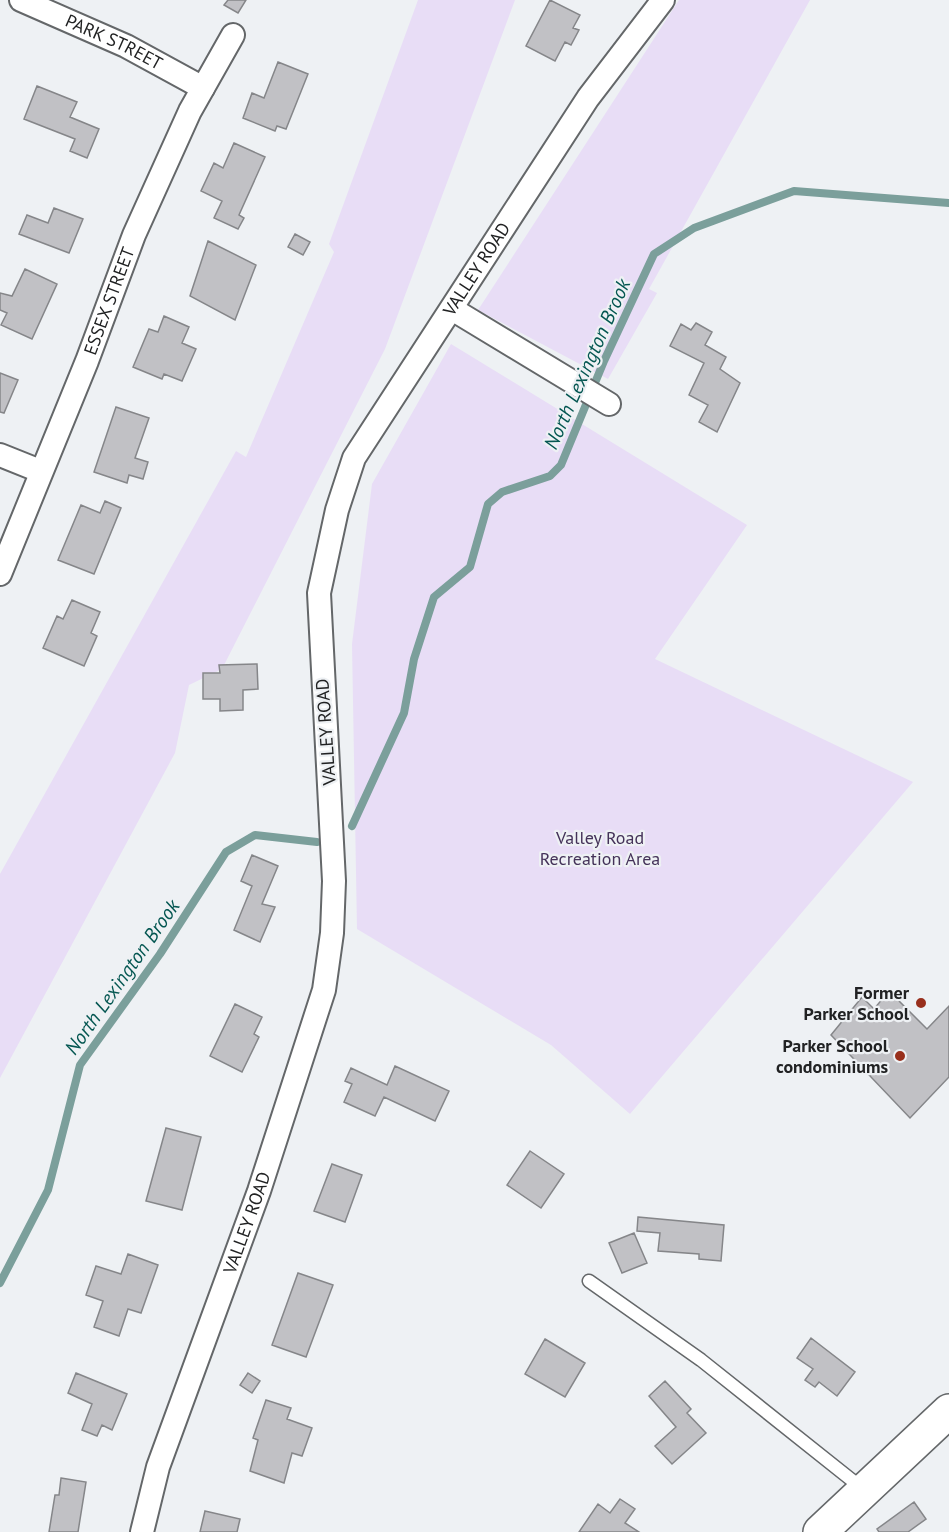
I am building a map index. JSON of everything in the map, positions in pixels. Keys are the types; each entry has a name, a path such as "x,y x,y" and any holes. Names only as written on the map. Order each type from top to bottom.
{"main road":[{"path":"820,1532 863,1489 949,1411"}],"street":[{"name":"PARK STREET","path":"21,0 126,46 203,88"},
{"name":"VALLEY ROAD","path":"142,1532 158,1467 259,1191 324,990 332,933 333,859 322,690 319,593 337,510 354,458 593,91 663,0"},
{"name":"ESSEX STREET","path":"0,574 40,471 87,361 134,235 168,157 233,35"},
{"path":"452,309 609,404"},
{"path":"0,455 40,471"}],"lane":[{"path":"589,1281 701,1360 863,1489"}],"green space":[{"path":"418,0 515,0 385,349 222,669 189,685 175,753 0,1078 0,874 236,451 246,457 334,252 329,244"},
{"path":"679,0 810,0 649,289 657,293 608,379 478,310"},
{"name":"Valley Road Recreation Area","path":"451,344 747,525 655,659 913,782 630,1114 551,1045 357,929 352,644 372,484"}],"building":[{"path":"228,0 246,0 238,13 224,5"},
{"path":"550,0 580,15 573,28 579,30 571,45 565,42 555,61 526,46"},
{"path":"278,62 308,74 286,129 277,126 275,131 243,118 252,93 264,98"},
{"path":"37,86 77,102 70,117 99,129 87,158 70,151 75,139 24,119"},
{"path":"234,143 265,157 239,215 244,218 238,229 214,218 222,201 201,191 214,163 223,168"},
{"path":"54,208 83,219 69,253 19,234 27,215 48,223"},
{"path":"295,234 310,242 303,255 288,247"},
{"path":"208,241 256,265 235,320 190,296"},
{"path":"25,269 57,284 32,339 1,325 7,313 0,310 0,293 12,296"},
{"path":"164,316 189,327 182,343 196,349 182,381 164,374 162,379 133,367 149,329 158,332"},
{"path":"696,323 712,332 705,345 726,357 720,369 740,383 717,432 699,422 708,405 689,395 704,363 670,346 681,324 691,330"},
{"path":"0,373 18,380 4,413 0,412"},
{"path":"116,407 149,418 135,458 148,462 143,479 129,475 127,483 94,472"},
{"path":"105,501 121,508 94,574 58,560 81,505 100,513"},
{"path":"72,600 100,612 91,633 97,636 84,666 43,648 57,616 63,619"},
{"path":"257,664 258,689 243,690 243,710 220,711 220,699 203,699 203,673 220,673 219,665"},
{"path":"252,855 278,866 262,904 275,907 260,942 234,930 252,886 241,881"},
{"name":"Parker School condominiums","path":"889,991 927,1029 949,1006 949,1077 910,1118 831,1035 862,997 874,1009"},
{"path":"235,1004 262,1017 254,1034 259,1037 242,1072 210,1056"},
{"path":"395,1066 449,1091 435,1121 384,1097 375,1116 344,1102 352,1084 345,1081 351,1068 387,1085"},
{"path":"166,1128 201,1137 182,1210 146,1201"},
{"path":"530,1151 564,1174 541,1208 507,1185"},
{"path":"332,1164 362,1175 345,1222 314,1211"},
{"path":"638,1217 724,1225 721,1261 699,1259 699,1254 658,1251 660,1233 637,1231"},
{"path":"634,1233 647,1263 622,1273 609,1243"},
{"path":"128,1254 158,1265 141,1313 128,1309 119,1336 94,1327 103,1301 86,1295 96,1266 121,1274"},
{"path":"298,1273 333,1285 306,1357 272,1345"},
{"path":"811,1338 855,1372 837,1396 819,1382 815,1387 805,1380 813,1369 797,1358"},
{"path":"545,1339 585,1363 565,1397 525,1374"},
{"path":"76,1373 127,1394 112,1430 102,1425 97,1436 82,1430 92,1404 68,1393"},
{"path":"248,1373 260,1381 252,1393 240,1385"},
{"path":"665,1381 691,1409 687,1413 706,1433 672,1464 655,1446 676,1427 649,1396"},
{"path":"266,1400 291,1408 287,1419 312,1428 302,1456 292,1453 284,1483 250,1471 258,1440 253,1438"},
{"path":"61,1478 86,1482 78,1532 49,1532 55,1495 59,1495"},
{"path":"620,1499 635,1509 625,1523 639,1532 579,1532 598,1504 610,1513"},
{"path":"914,1502 926,1519 908,1532 879,1532 877,1529"},
{"path":"205,1511 240,1519 237,1532 200,1532"}],"waterway":[{"name":"North Lexington Brook","path":"352,826 404,713 414,659 434,597 470,567 488,504 502,492 550,476 561,465 604,361 654,254 694,228 794,191 949,203"},
{"name":"North Lexington Brook","path":"0,1283 48,1190 80,1065 160,954 226,852 255,835 317,842"}],"place":[{"name":"Former Parker School","path":"921,1003"},
{"name":"Parker School condominiums","path":"900,1056"}]}
